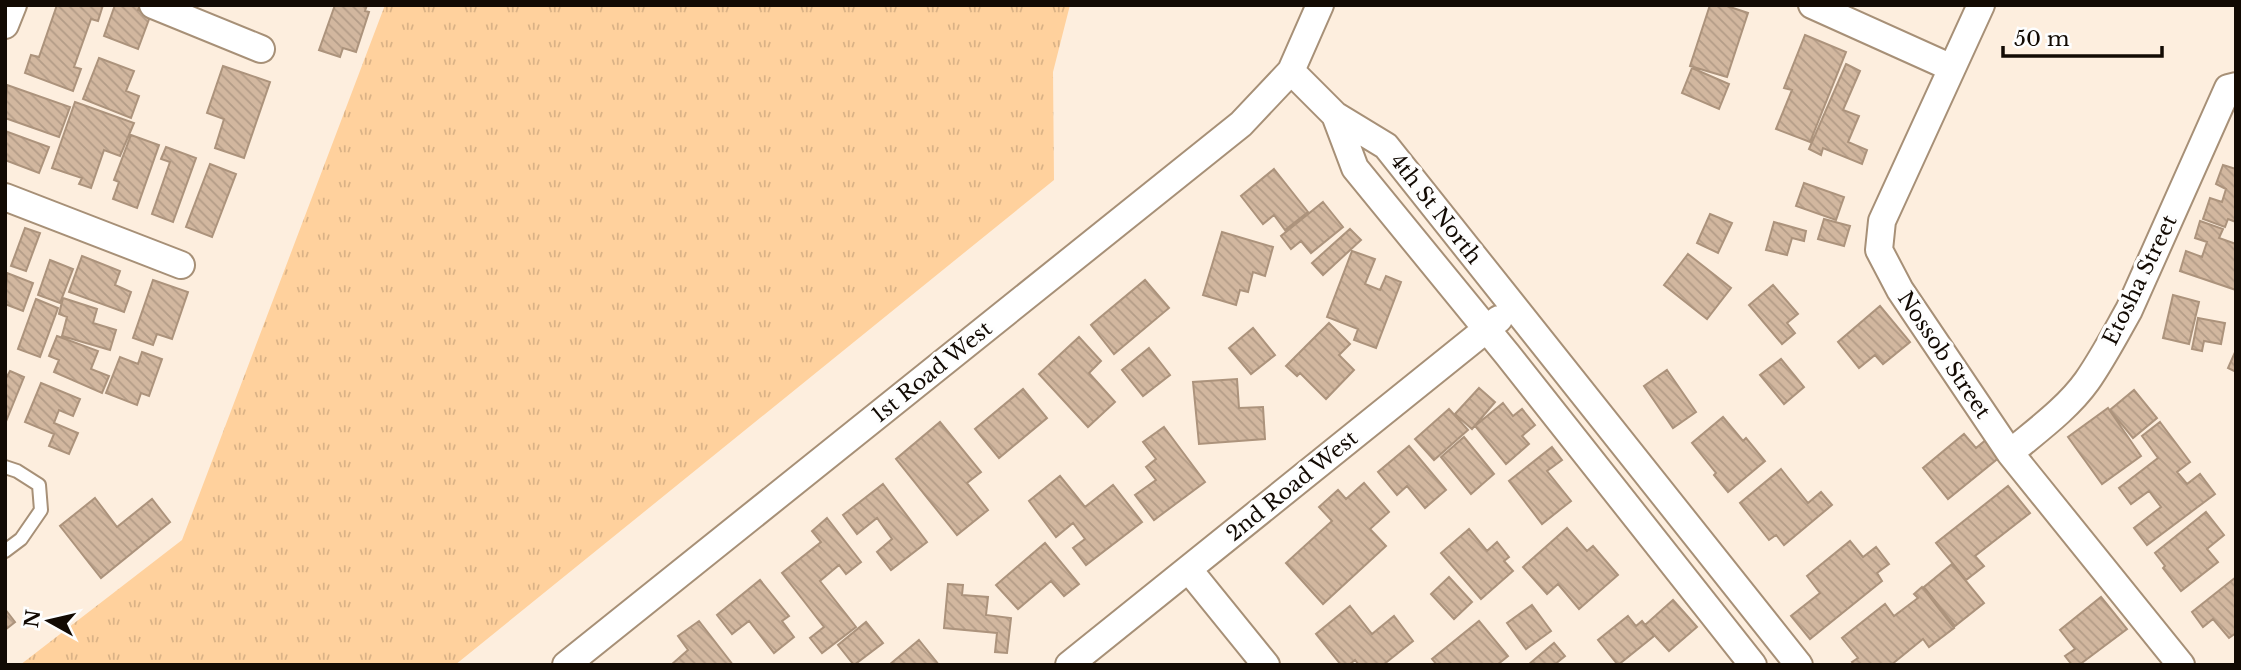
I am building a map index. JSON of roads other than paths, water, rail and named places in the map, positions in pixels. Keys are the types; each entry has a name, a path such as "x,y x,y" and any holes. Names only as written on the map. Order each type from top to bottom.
{"street":[{"path":"5,25 13,5"},
{"path":"153,5 261,49"},
{"name":"1st Road West","path":"566,665 1241,124 1291,71 1320,5"},
{"path":"1812,5 1952,68"},
{"name":"Nossob Street","path":"1981,5 1882,221 1880,250 1900,290 2010,453 2181,665"},
{"path":"1291,71 1335,115"},
{"name":"Etosha Street","path":"2010,453 2060,410 2086,382 2129,310 2228,88 2236,86"},
{"name":"4th St North","path":"1335,115 1386,146 1799,665"},
{"name":"4th St North","path":"1335,115 1355,168 1486,328 1753,665"},
{"path":"5,197 181,265"},
{"name":"2nd Road West","path":"1069,665 1514,307"},
{"path":"1189,570 1266,665"}],"lane":[{"path":"5,467 39,485 41,510 21,539 5,551"}]}
